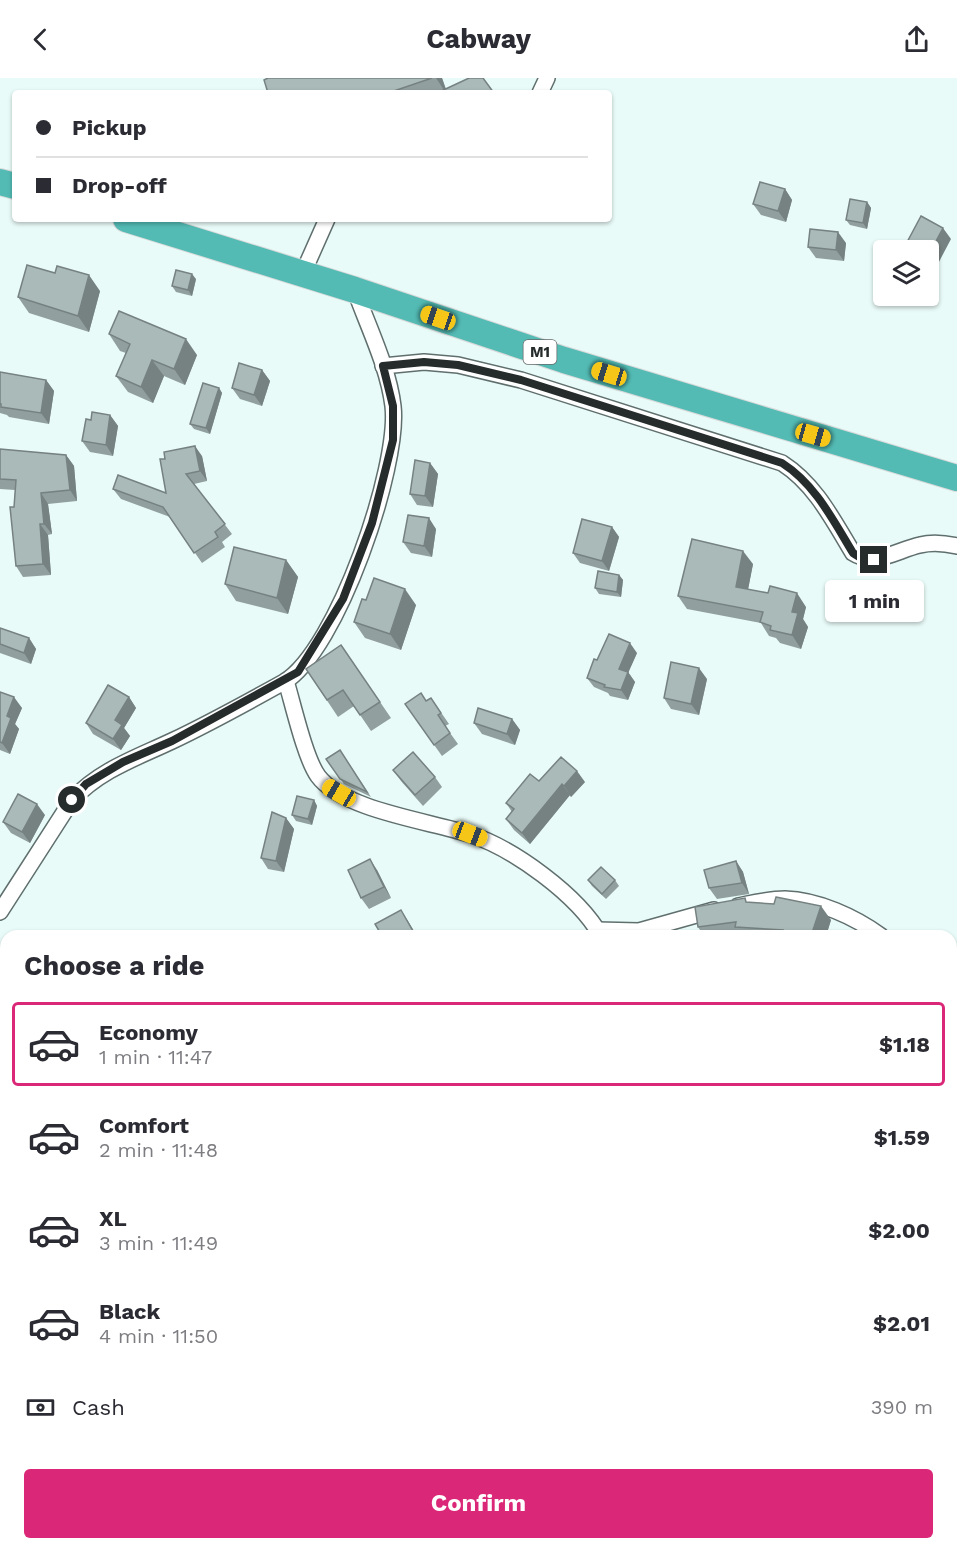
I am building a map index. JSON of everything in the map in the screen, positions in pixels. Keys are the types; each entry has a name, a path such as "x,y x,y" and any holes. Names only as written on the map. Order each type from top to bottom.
{"highway":[{"name":"M1","path":"136,222 303,273 564,360 957,478"}],"street":[{"path":"303,273 326,222"},
{"path":"0,912 72,800 86,784 123,762 172,741 286,681 298,672 343,599 372,523 393,440 393,406 383,366 355,290"},
{"path":"383,366 424,362 458,365 521,380 782,463 799,474 811,487 853,553 861,558 874,560 933,543 957,546"},
{"path":"286,681 316,775 328,787 350,799 391,814 459,831 498,845 569,898 596,930"},
{"path":"642,930 705,912 786,899 832,911 865,924 873,930"}],"building":[{"path":"268,78 432,78 397,90 267,90 264,80"},
{"path":"469,78 483,78 492,90 443,90"},
{"path":"760,182 785,189 778,211 753,204"},
{"path":"850,199 867,202 863,223 846,220"},
{"path":"921,216 943,228 937,240 908,240"},
{"path":"810,229 838,232 836,250 808,247"},
{"path":"27,265 55,273 57,266 89,275 78,316 18,297"},
{"path":"176,270 192,274 188,290 172,286"},
{"path":"119,311 186,339 174,369 152,360 141,387 116,376 130,344 109,334"},
{"path":"239,363 262,370 254,395 232,388"},
{"path":"0,372 46,380 41,413 1,407"},
{"path":"203,383 219,388 206,428 190,424"},
{"path":"92,412 110,415 106,445 82,441 86,419 91,420"},
{"path":"195,446 200,471 186,474 225,524 215,532 218,537 194,553 163,507 113,489 118,475 166,493 160,459 165,459 164,452"},
{"path":"0,449 66,455 70,490 41,493 44,524 40,524 43,564 16,566 10,507 14,507 16,480 0,479"},
{"path":"415,460 430,463 425,496 410,494"},
{"path":"408,515 429,518 424,546 403,542"},
{"path":"582,519 612,527 602,561 573,553"},
{"path":"692,539 743,551 736,587 768,593 770,586 797,593 792,612 798,613 792,635 770,630 771,626 760,622 763,612 678,596"},
{"path":"234,547 286,560 277,598 225,584"},
{"path":"598,571 619,575 617,592 595,588"},
{"path":"374,578 405,589 390,634 354,622 362,599 366,600"},
{"path":"0,628 29,638 24,653 0,644"},
{"path":"609,634 630,643 619,669 628,672 621,690 604,687 605,685 587,678 594,659 597,660"},
{"path":"341,645 380,702 360,715 343,690 327,700 306,669"},
{"path":"671,662 699,668 691,704 664,698"},
{"path":"108,685 129,697 115,720 122,725 113,739 86,723"},
{"path":"0,692 14,697 7,716 11,718 2,743 0,742"},
{"path":"421,693 426,701 431,698 441,713 438,715 450,733 434,745 405,704"},
{"path":"478,708 512,719 507,734 474,723"},
{"path":"340,750 367,792 340,779 326,759"},
{"path":"413,752 435,777 415,795 393,770"},
{"path":"561,757 577,771 564,786 562,784 522,833 506,819 514,809 506,803 530,774 539,781"},
{"path":"18,794 37,804 22,832 3,822"},
{"path":"297,796 314,800 308,819 292,815"},
{"path":"272,812 286,818 276,861 261,858"},
{"path":"370,859 384,887 361,898 348,870"},
{"path":"736,861 742,883 709,888 704,870"},
{"path":"601,867 615,880 602,894 588,880"},
{"path":"776,897 821,906 813,930 735,927 736,922 698,927 695,907 745,898 746,902 774,904"},
{"path":"401,910 412,930 378,930 375,924"}],"route":[{"path":"72,800 86,784 123,762 172,741 286,681 298,672 343,599 372,523 386,474 393,440 393,406 383,366 424,362 458,365 521,380 782,463 799,474 811,487 853,553 861,558 874,560"}]}
